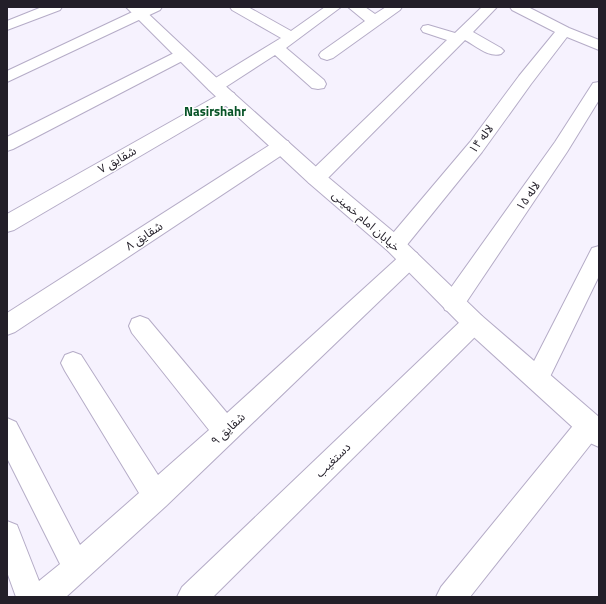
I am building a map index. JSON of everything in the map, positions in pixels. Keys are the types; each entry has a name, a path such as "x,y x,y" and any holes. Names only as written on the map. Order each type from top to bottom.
{"street":[{"path":"7,10 13,24 55,7"},
{"path":"237,7 292,38"},
{"name":"شقایق ۷","path":"7,224 222,92 276,48 334,7"},
{"path":"355,7 375,21"},
{"path":"327,55 395,7"},
{"path":"316,178 490,7"},
{"path":"517,7 564,31 599,45"},
{"path":"7,77 143,10"},
{"name":"خیابان امام خمینی","path":"143,10 182,54 222,92 316,178 402,252 474,323 594,430"},
{"path":"428,29 461,36 496,51"},
{"name":"لاله ۱۴","path":"402,252 525,80 564,31"},
{"path":"276,48 318,84"},
{"path":"7,145 182,54"},
{"name":"لاله ۱۵","path":"453,303 561,147 599,86"},
{"name":"شقایق ۸","path":"7,325 282,146"},
{"name":"شقایق ۹","path":"44,597 226,431 402,252"},
{"path":"537,379 599,254"},
{"name":"دستغیب","path":"192,597 474,323"},
{"path":"140,326 226,431"},
{"path":"72,363 156,496"},
{"path":"451,597 594,430"},
{"path":"7,431 77,568"},
{"path":"7,535 31,597"}],"district":[{"name":"Nasirshahr","path":"215,111"}]}
